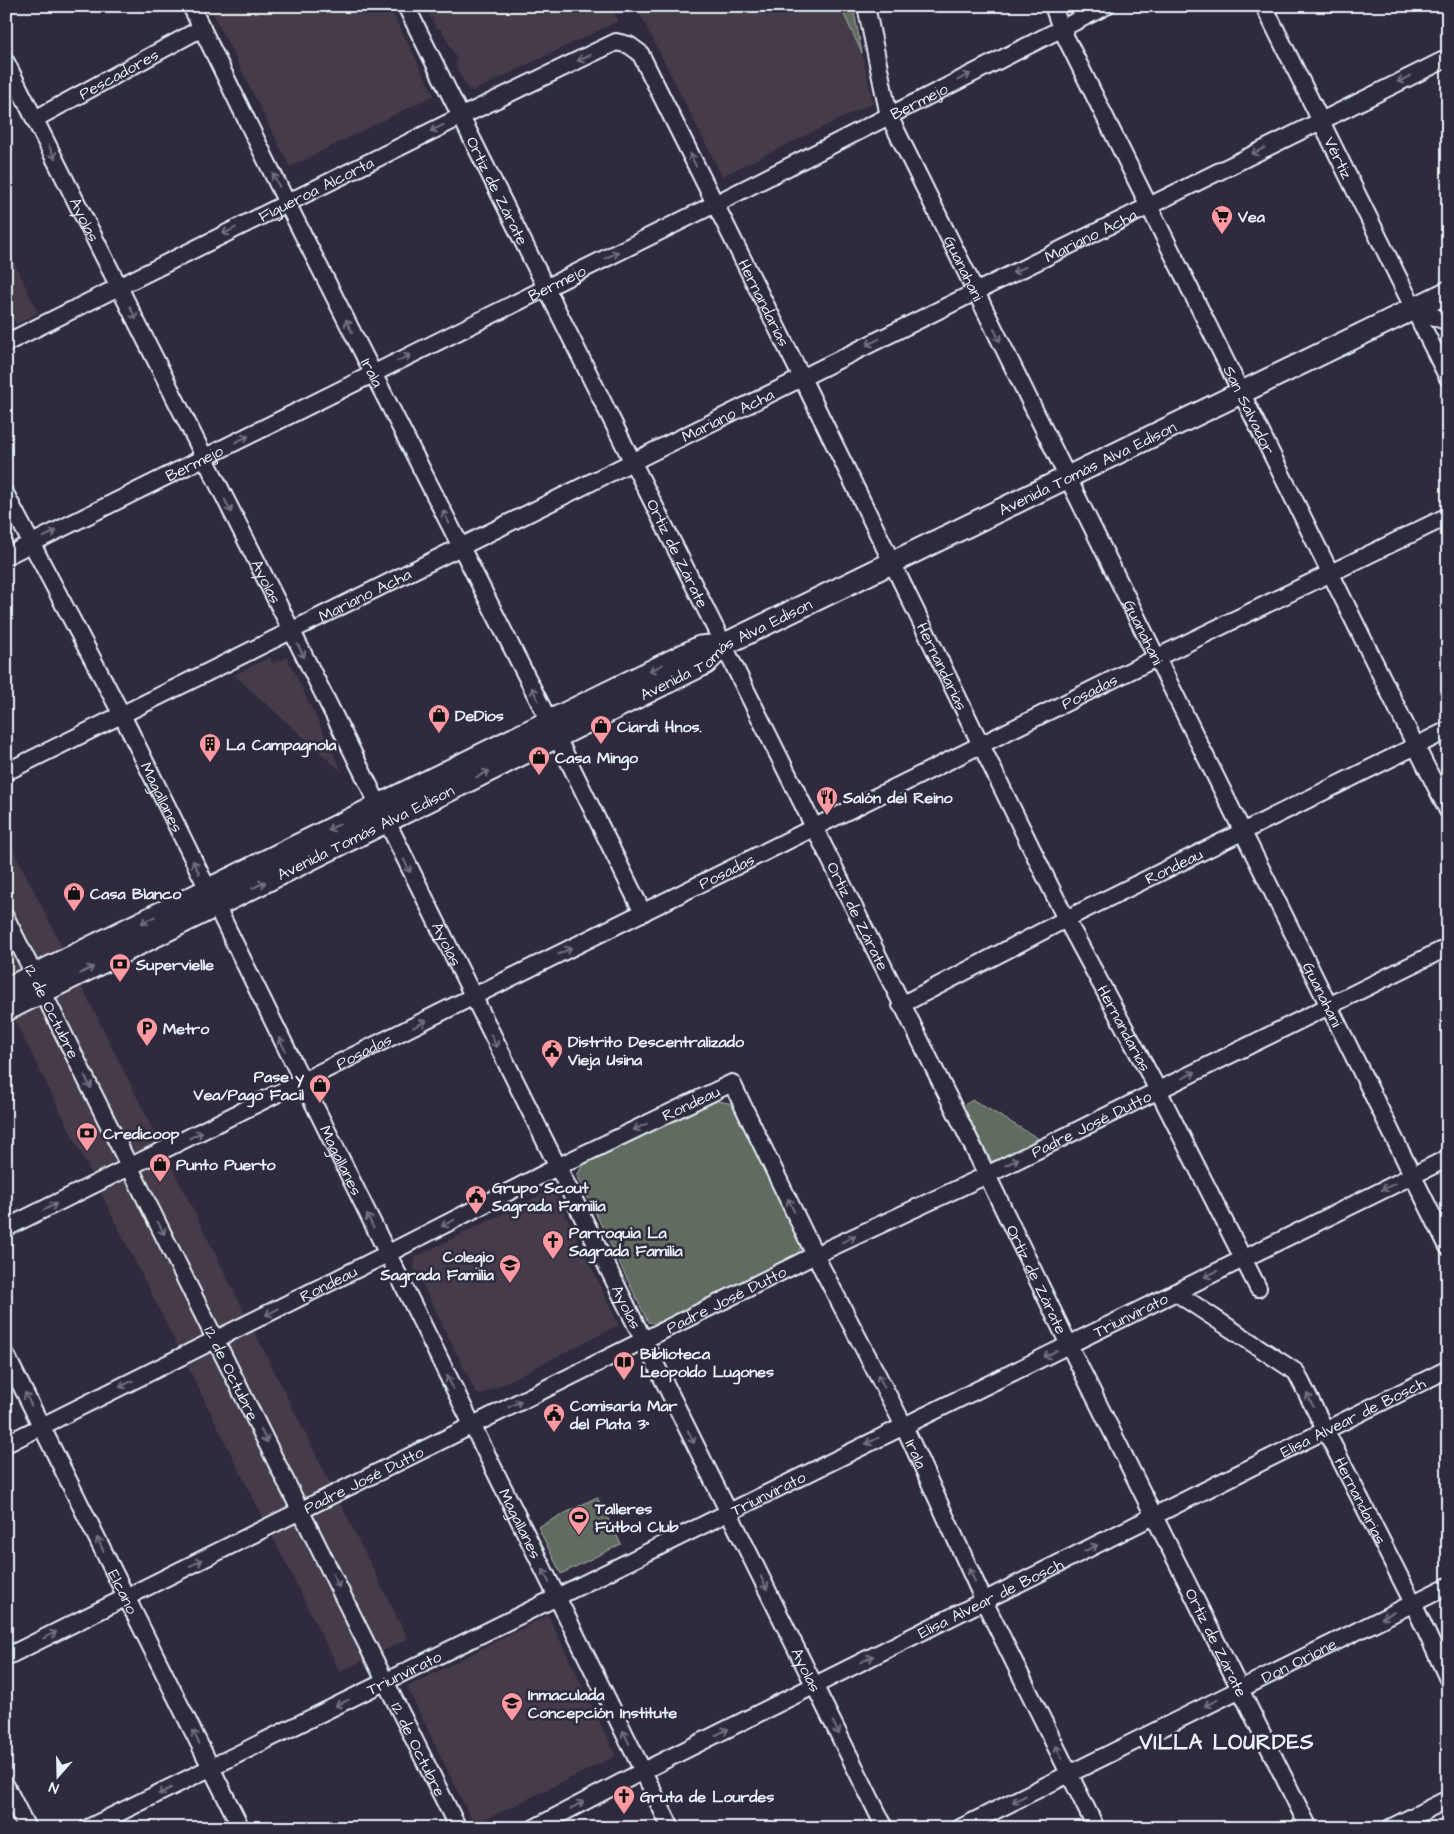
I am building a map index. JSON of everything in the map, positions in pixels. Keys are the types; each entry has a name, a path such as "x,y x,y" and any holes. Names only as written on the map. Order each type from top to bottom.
{"main road":[{"name":"Avenida Tomás Alva Edison","path":"553,729 706,663 723,645 1448,292"},
{"name":"Avenida Tomás Alva Edison","path":"6,1010 39,984 553,729 700,647 723,645"},
{"name":"Avenida Tomás Alva Edison","path":"6,990 39,984"}],"street":[{"name":"Irala","path":"191,6 373,374 553,729 643,913"},
{"name":"Ortiz de Zárate","path":"406,6 987,1175 1154,1517 1241,1688 1308,1828"},
{"name":"Guanahani","path":"866,6 889,116 1448,1247"},
{"name":"San Salvador","path":"1053,6 1061,28 1147,206 1448,811"},
{"name":"Bermejo","path":"6,556 715,204 1106,6"},
{"name":"Vértiz","path":"1264,6 1448,378"},
{"name":"Pescadores","path":"35,119 202,28"},
{"name":"Figueroa Alcorta","path":"6,343 287,202 616,42 629,45"},
{"name":"Hernandarias","path":"629,45 640,53 802,378 1066,919 1158,1090 1258,1288"},
{"name":"Mariano Acha","path":"6,772 976,292 1321,119 1448,58"},
{"name":"Ayolas","path":"6,62 291,631 885,1828"},
{"path":"1414,309 1448,322"},
{"name":"Magallanes","path":"6,495 122,715 301,1082 671,1828"},
{"name":"Posadas","path":"6,1228 1156,658 1448,516"},
{"name":"Rondeau","path":"901,1005 1066,919 1448,730"},
{"name":"12 de Octubre","path":"6,918 302,1510 458,1828"},
{"name":"Padre José Dutto","path":"6,1657 815,1255 987,1175 1448,948"},
{"name":"Irala","path":"732,1083 815,1255 904,1426 984,1601 1096,1828"},
{"name":"Rondeau","path":"6,1444 217,1340 557,1167 732,1083"},
{"name":"Triunvirato","path":"88,1828 1448,1158"},
{"name":"Hernandarias","path":"1175,1292 1289,1365 1296,1372 1413,1603 1448,1679"},
{"name":"Elcano","path":"6,1355 241,1828"},
{"name":"Elisa Alvear de Bosch","path":"534,1828 814,1685 1448,1369"},
{"name":"Don Orione","path":"960,1828 1448,1586"},
{"path":"6,1786 27,1828"},
{"path":"1390,1828 1448,1799"}],"shaded area":[{"path":"209,6 389,6 434,95 290,167"},
{"path":"425,6 624,6 614,11 618,21 473,91 467,88 455,65 457,60 441,29 436,28"},
{"path":"636,6 840,6 862,53 873,103 722,176"},
{"path":"6,245 38,313 16,324 6,304"},
{"path":"270,657 273,663 287,657 343,773 234,675"},
{"path":"6,835 408,1639 340,1672 6,1003"},
{"name":"Colegio Sagrada Familia","path":"547,1192 557,1197 619,1325 481,1395 476,1393 414,1267 415,1257"},
{"name":"Inmaculada Concepción Institute","path":"548,1615 616,1756 474,1825 407,1687"}],"green space":[{"path":"840,6 853,6 862,53"},
{"path":"973,1100 1041,1140 996,1162 992,1161 962,1106"},
{"path":"717,1101 729,1103 733,1107 800,1243 800,1249 796,1255 659,1324 648,1322 577,1175 583,1165"},
{"name":"Talleres Fútbol Club","path":"597,1497 621,1544 561,1574 538,1527"}],"place":[{"name":"Vea","path":"1222,235"},
{"name":"DeDios","path":"439,734"},
{"name":"Ciardi Hnos.","path":"601,745"},
{"name":"La Campagnola","path":"210,763"},
{"name":"Casa Mingo","path":"539,776"},
{"name":"Salón del Reino","path":"827,816"},
{"name":"Casa Blanco","path":"74,912"},
{"name":"Supervielle","path":"120,983"},
{"name":"Metro","path":"147,1047"},
{"name":"Distrito Descentralizado Vieja Usina","path":"552,1069"},
{"name":"Pase y Vea/Pago Facil","path":"320,1104"},
{"name":"Credicoop","path":"87,1152"},
{"name":"Punto Puerto","path":"160,1183"},
{"name":"Grupo Scout Sagrada Familia","path":"476,1215"},
{"name":"Parroquia La Sagrada Familia","path":"553,1260"},
{"name":"Colegio Sagrada Familia","path":"510,1284"},
{"name":"Biblioteca Leopoldo Lugones","path":"624,1381"},
{"name":"Comisaría Mar del Plata 3°","path":"554,1433"},
{"name":"Talleres Fútbol Club","path":"579,1536"},
{"name":"Inmaculada Concepción Institute","path":"512,1722"},
{"name":"Gruta de Lourdes","path":"624,1815"}],"district":[{"name":"VILLA LOURDES","path":"1227,1742"}]}
